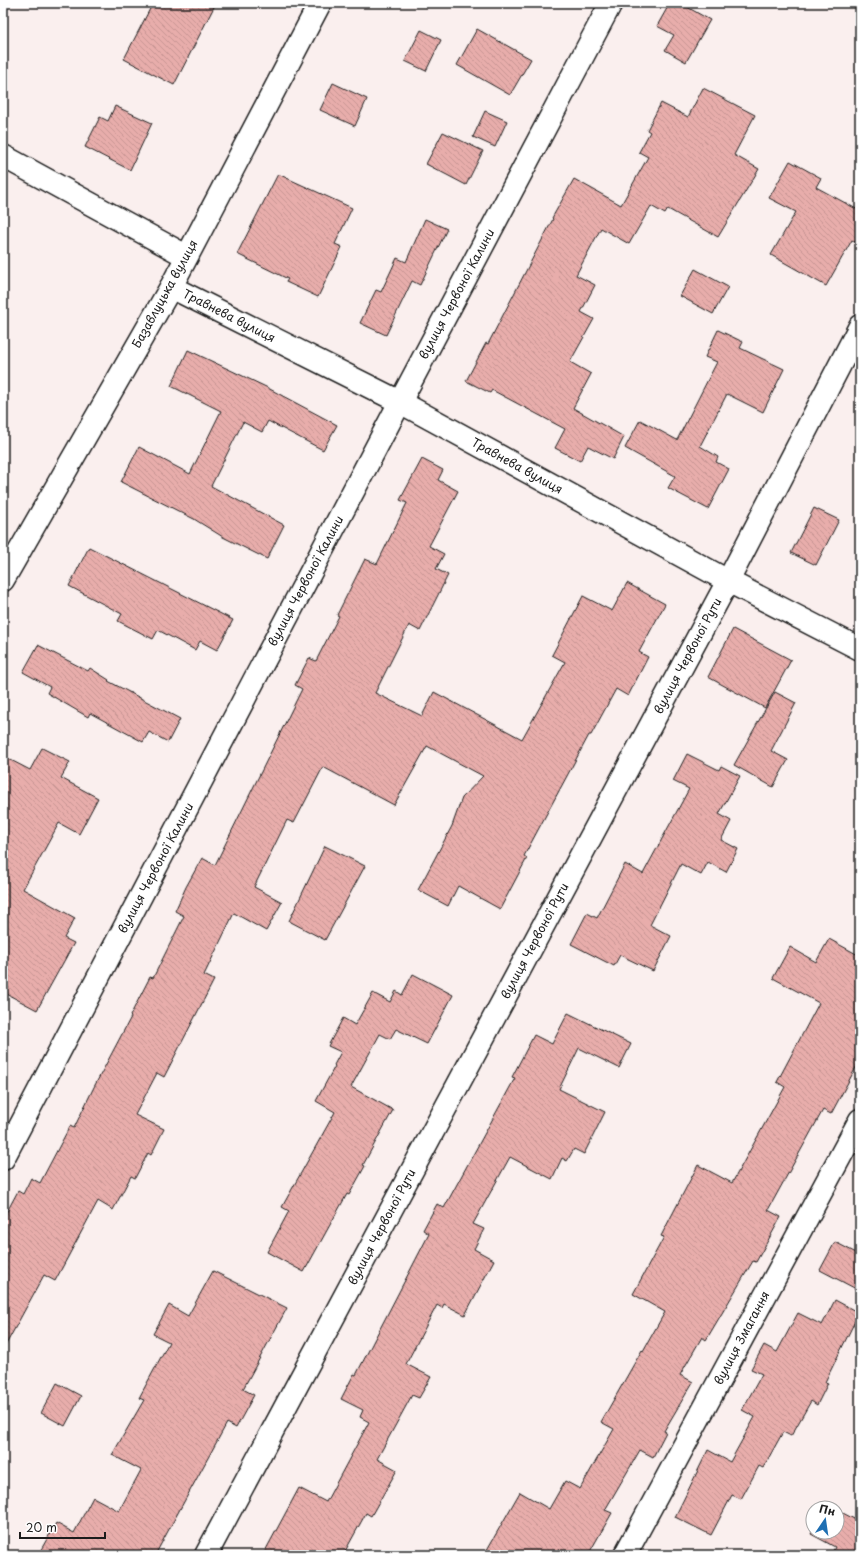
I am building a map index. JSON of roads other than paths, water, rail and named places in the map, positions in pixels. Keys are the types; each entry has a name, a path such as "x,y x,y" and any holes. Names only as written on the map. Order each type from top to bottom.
{"street":[{"name":"Базавлуцька вулиця","path":"3,580 171,287 320,3"},
{"name":"вулиця Червоної Калини","path":"3,1159 400,402 612,3"},
{"path":"3,156 186,256"},
{"name":"Травнева вулиця","path":"171,287 400,402 728,581 860,649"},
{"name":"вулиця Червоної Рути","path":"206,1555 728,581 860,326"},
{"name":"вулиця Змагання","path":"625,1555 860,1120"}]}
